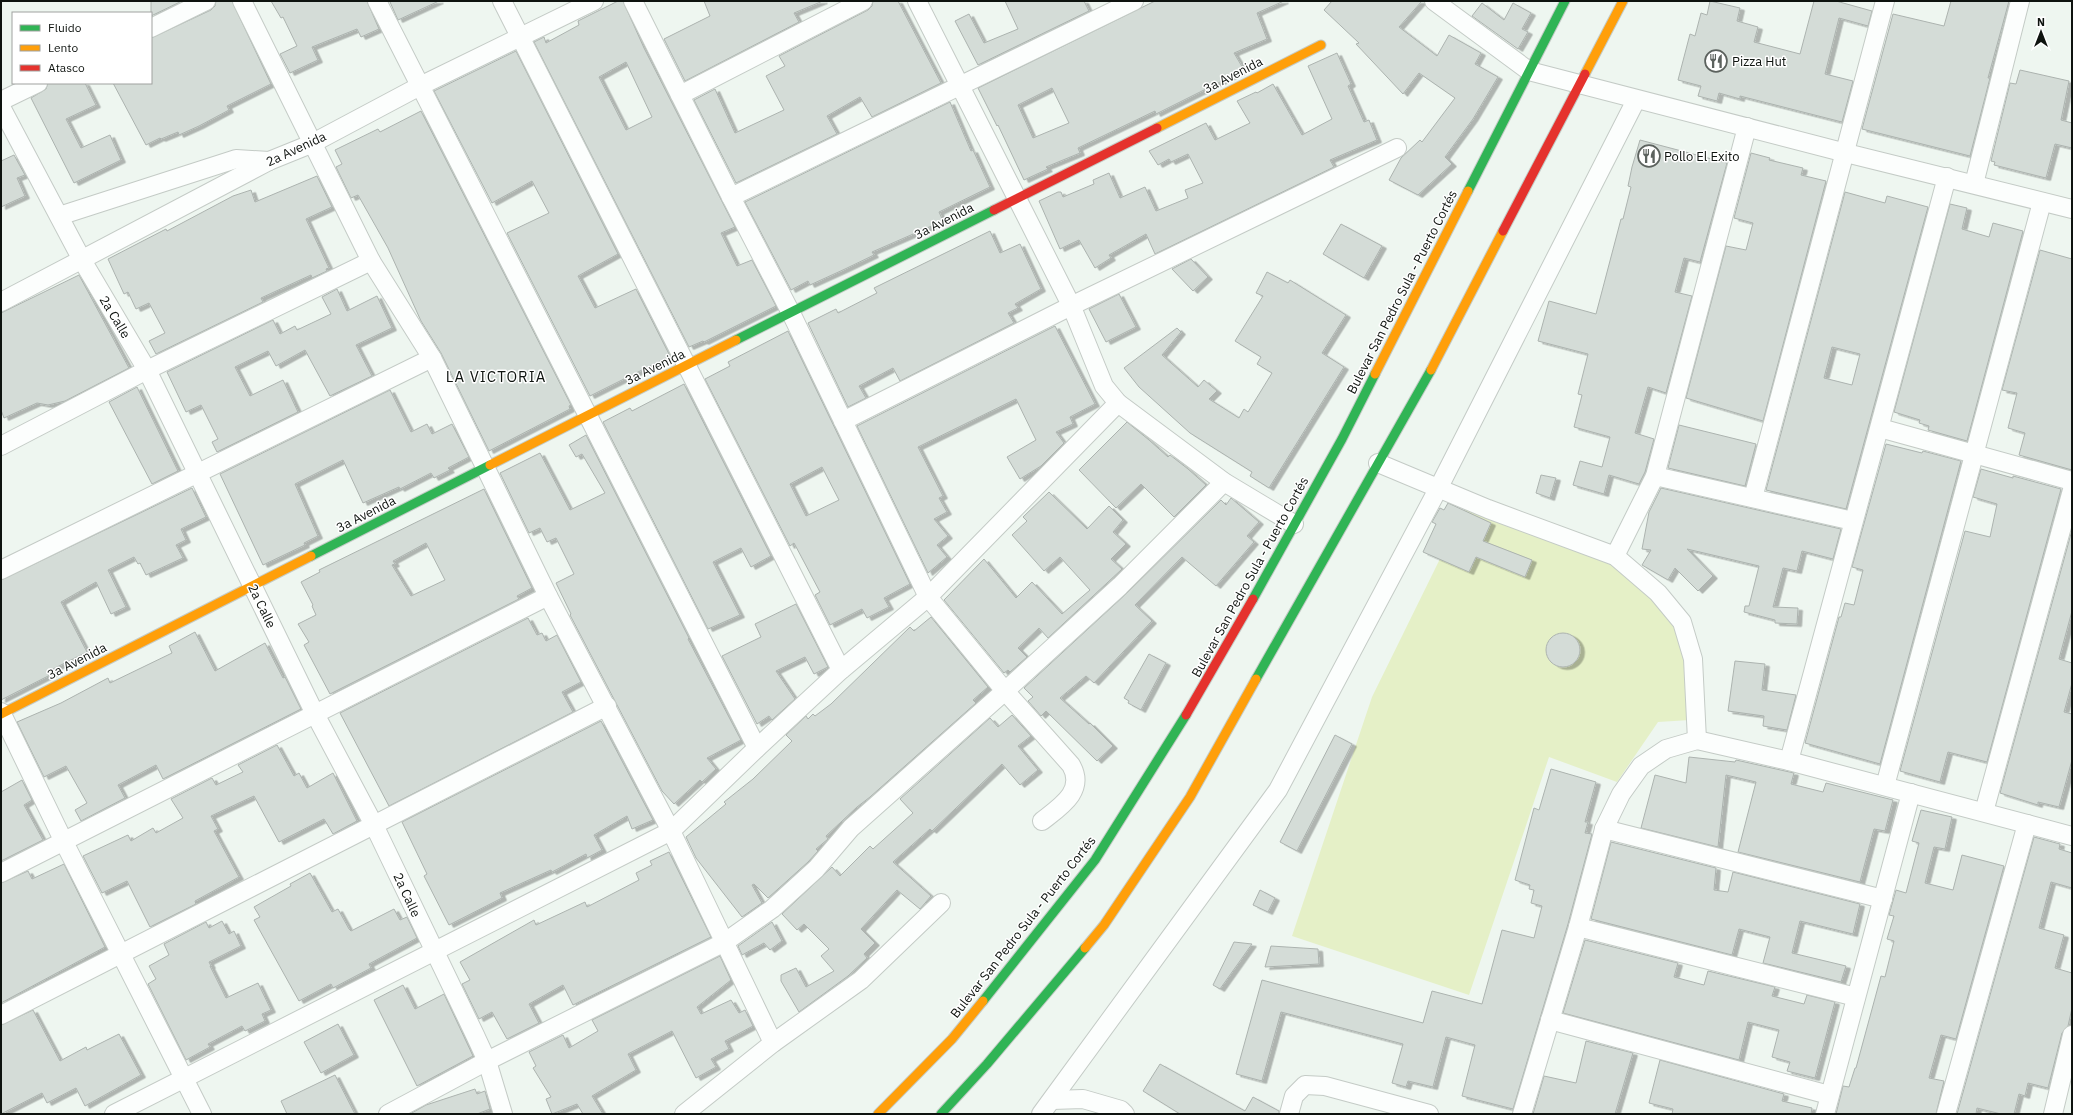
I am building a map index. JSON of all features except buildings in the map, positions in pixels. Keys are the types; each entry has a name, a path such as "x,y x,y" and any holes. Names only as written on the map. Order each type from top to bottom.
{"main road":[{"name":"Bulevar San Pedro Sula - Puerto Cortés","path":"878,1114 952,1039 1095,860 1210,677 1342,439 1565,1"},
{"path":"941,1114 987,1064 1104,925 1190,797 1438,357 1623,1"},
{"name":"3a Avenida","path":"1,714 253,587 587,415 1322,45"}],"street":[{"path":"152,28 206,1"},
{"path":"242,1 311,144 371,261 432,358 548,596 607,706 671,831 773,1043"},
{"path":"377,1 756,748"},
{"path":"502,1 688,365 841,670"},
{"name":"2a Avenida","path":"1,302 269,161 311,144 420,86 594,1"},
{"path":"633,1 791,313 928,596 1005,692 1071,765 1075,772 1076,779 1074,789 1065,802 1042,821"},
{"path":"680,95 864,1"},
{"path":"917,1 1071,306 1104,386 1118,403 1224,482 1294,524"},
{"path":"731,197 1134,1"},
{"path":"1434,1 1529,71 1579,86 2072,209"},
{"path":"1753,498 1846,153 1885,1"},
{"path":"1974,184 2020,1"},
{"path":"1,101 36,84"},
{"path":"1041,1114 1278,790 1438,489 1636,100"},
{"name":"2a Calle","path":"1,107 82,260 147,370 315,714 374,825 487,1061 503,1114"},
{"path":"1615,556 1654,476 1747,127"},
{"path":"843,421 1071,306 1398,148"},
{"path":"59,216 236,159 269,161"},
{"path":"1789,761 1947,177"},
{"path":"1885,786 2042,202"},
{"path":"1,446 147,370 371,261"},
{"path":"1,570 197,472 432,358"},
{"path":"114,1114 671,831 756,748 841,670 928,596 1118,403"},
{"path":"1880,428 2072,481"},
{"path":"1378,463 1438,489 1615,556 1658,593 1682,622 1693,659 1697,740"},
{"path":"1654,476 1854,521"},
{"path":"388,1114 487,1061 725,942 772,909 816,869 851,828 1005,692 1120,586 1224,482"},
{"path":"1984,812 2072,490"},
{"path":"1,873 548,596"},
{"path":"1,1015 607,706"},
{"path":"1,714 202,1114"},
{"path":"1522,1114 1578,927 1604,829 1621,794 1641,766 1666,749 1697,740 1789,761 2072,836"},
{"path":"1824,1114 1911,793"},
{"path":"1946,1114 2027,824"},
{"path":"1604,829 1882,899"},
{"path":"684,1114 773,1043 861,980 941,903"},
{"path":"1578,927 1856,997"},
{"path":"1550,1020 1829,1095"},
{"path":"2053,1114 2072,1035"},
{"path":"1290,1114 1294,1096 1305,1085 1325,1086 1421,1113"},
{"path":"1052,1100 1083,1099 1121,1110 1125,1114"}],"green space":[{"path":"1466,506 1602,556 1637,582 1675,623 1688,659 1690,720 1658,722 1617,782 1549,757 1469,995 1292,936 1372,697"}],"traffic: fast":[{"path":"1468,191 1565,1"},
{"path":"736,340 994,210"},
{"path":"1256,679 1431,370"},
{"path":"1253,599 1342,439 1375,374"},
{"path":"311,556 490,465"},
{"path":"983,1001 1095,860 1186,715"},
{"path":"941,1114 987,1064 1085,948"}],"traffic: slow":[{"path":"1585,74 1623,1"},
{"path":"1157,128 1321,45"},
{"path":"1375,374 1468,191"},
{"path":"1431,370 1503,231"},
{"path":"490,465 736,340"},
{"path":"1,714 311,556"},
{"path":"1085,948 1104,925 1190,797 1256,679"},
{"path":"878,1114 952,1039 983,1001"}],"traffic: jam":[{"path":"1503,231 1585,74"},
{"path":"994,210 1157,128"},
{"path":"1186,715 1253,599"}],"place":[{"name":"Pizza Hut","path":"1716,61"},
{"name":"Pollo El Exito","path":"1649,156"}],"district":[{"name":"LA VICTORIA","path":"496,376"}]}
